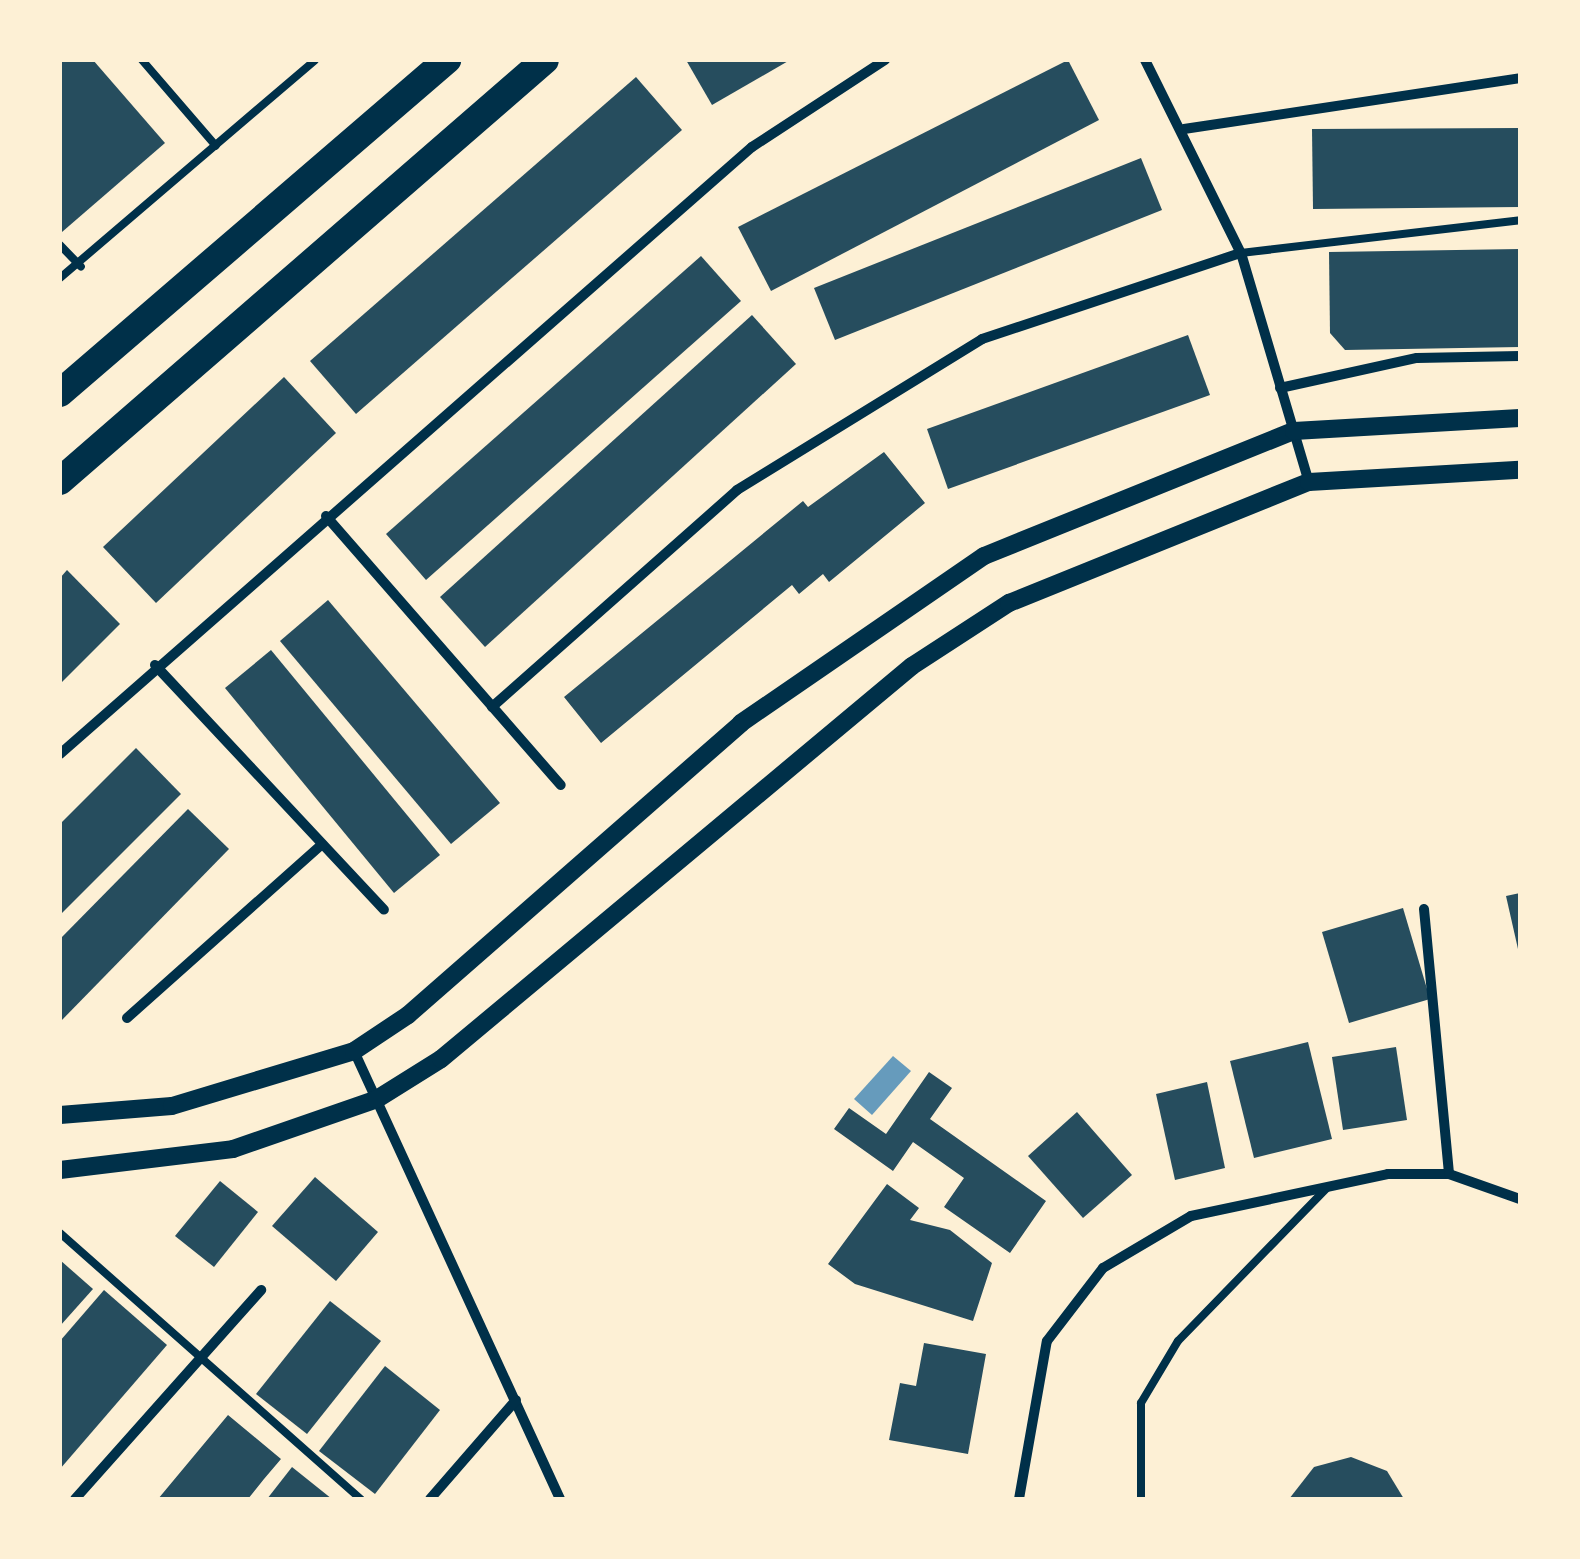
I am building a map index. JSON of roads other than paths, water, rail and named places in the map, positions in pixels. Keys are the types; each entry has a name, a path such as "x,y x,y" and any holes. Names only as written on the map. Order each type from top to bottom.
{"highway":[{"path":"60,393 448,60"},
{"path":"60,481 546,60"}],"street":[{"path":"60,754 155,665 752,146 885,60"},
{"path":"1145,60 1184,130 1241,254 1309,482"},
{"path":"1184,130 1520,78"},
{"path":"492,707 737,490 982,339 1241,254"},
{"path":"1280,388 1417,358 1520,356"},
{"path":"60,1115 172,1106 354,1050 408,1016 742,723 882,619 984,556 1294,431 1520,418"},
{"path":"60,1170 233,1149 378,1099 441,1060 912,666 1009,603 1309,482 1520,470"},
{"path":"326,516 561,785"},
{"path":"155,665 384,910"},
{"path":"127,1018 322,844"},
{"path":"1424,909 1450,1174"},
{"path":"354,1050 560,1499"},
{"path":"1019,1499 1047,1341 1103,1268 1191,1216 1328,1187 1450,1174 1520,1199"},
{"path":"75,1499 261,1290"},
{"path":"430,1499 516,1400"}],"lane":[{"path":"142,60 216,146"},
{"path":"60,278 81,267 315,60"},
{"path":"1241,254 1520,220"},
{"path":"60,246 81,267"},
{"path":"1141,1499 1141,1403 1178,1342 1328,1187"},
{"path":"60,1233 361,1499"}],"water":[{"path":"893,1056 911,1071 872,1115 854,1099"}]}
